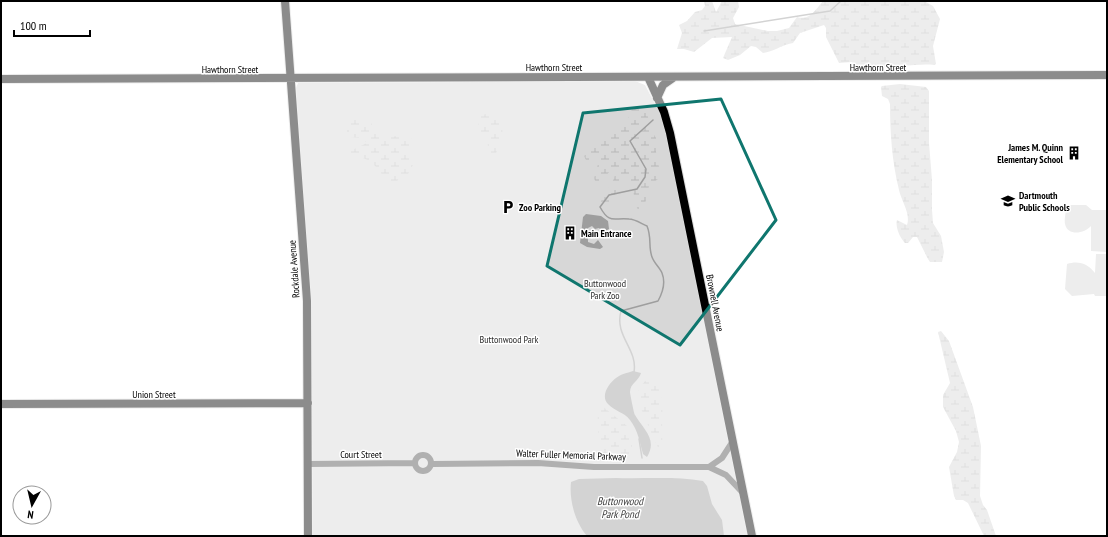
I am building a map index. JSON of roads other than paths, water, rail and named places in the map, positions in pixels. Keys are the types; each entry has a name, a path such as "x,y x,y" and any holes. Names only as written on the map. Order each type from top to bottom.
{"main road":[{"name":"Rockdale Avenue","path":"285,1 307,301 308,536"},
{"name":"Hawthorn Street","path":"1,79 673,78 1107,75"},
{"name":"Brownell Avenue","path":"648,77 670,133 752,536"},
{"path":"657,98 663,85 673,78"},
{"name":"Union Street","path":"1,404 308,403"}],"street":[{"path":"709,467 722,458 733,441"},
{"path":"422,455 429,457 432,464 428,470 422,472 417,470 414,463 416,458 422,455"},
{"name":"Court Street","path":"308,464 414,463"},
{"name":"Walter Fuller Memorial Parkway","path":"432,464 538,463 594,467 709,467 726,475 743,494"}],"water":[{"path":"586,214 601,216 608,221 609,229 603,232 599,228 595,229 592,226 588,228 588,242 594,244 598,240 603,247 600,249 587,247 580,243 583,217"},
{"path":"633,371 641,373 631,386 630,392 635,415 650,439 650,451 647,457 643,454 637,432 633,424 625,415 610,406 605,397 606,390 613,380"},
{"name":"Buttonwood Park Pond","path":"671,478 703,481 707,486 712,504 722,520 724,536 587,536 576,518 571,496 571,482 579,479"}],"waterway":[{"path":"704,31 830,11 841,1"},
{"path":"634,372 633,356 621,328 621,311 658,301 664,280 661,271 652,257 647,226 631,219 610,218 600,207 609,195 637,189 645,177 646,169 630,141 653,120"},
{"path":"639,439 642,458"}],"place":[{"name":"James M. Quinn Elementary School","path":"1074,153"},
{"name":"Dartmouth Public Schools","path":"1008,201"},
{"name":"Zoo Parking","path":"508,207"},
{"name":"Main Entrance","path":"570,233"}],"park label":[{"name":"Buttonwood Park Zoo","path":"605,288"},
{"name":"Buttonwood Park","path":"509,339"}]}
